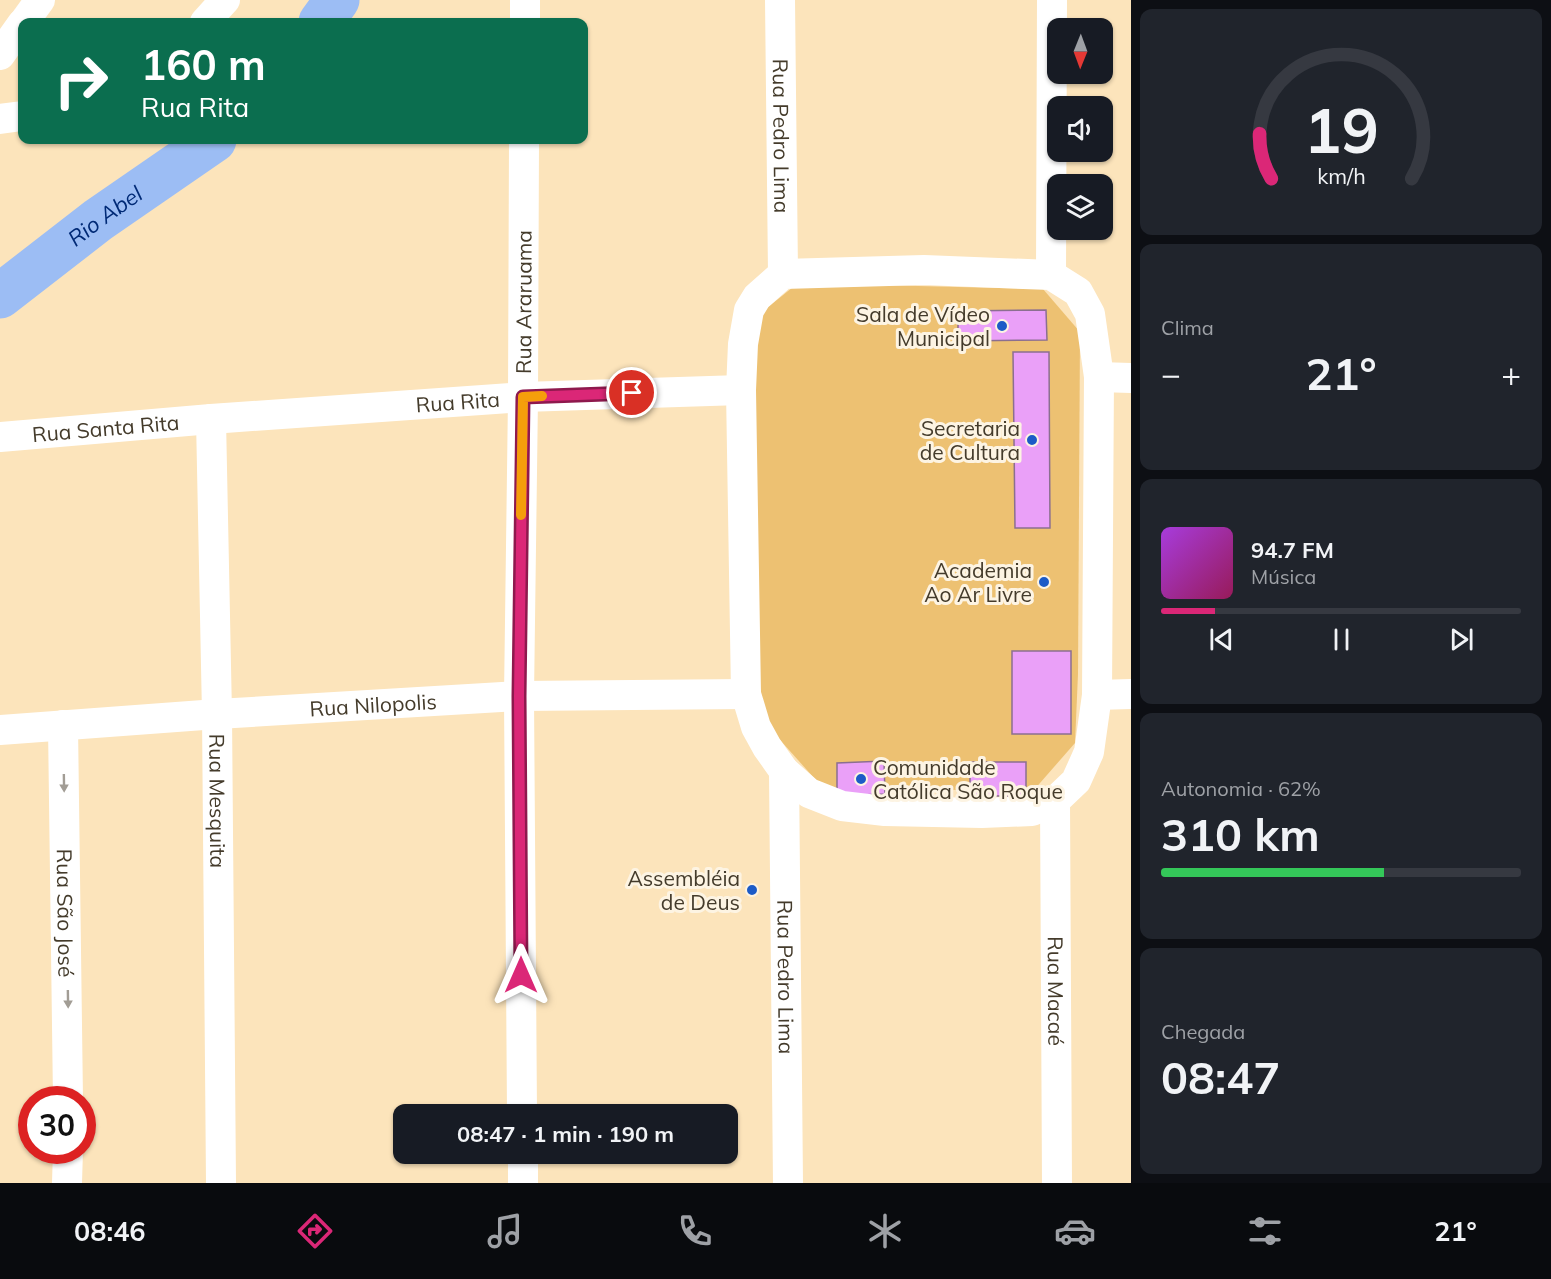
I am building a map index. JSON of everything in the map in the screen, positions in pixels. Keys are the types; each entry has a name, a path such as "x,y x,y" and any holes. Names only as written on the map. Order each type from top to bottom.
{"street":[{"path":"27,18 40,0"},
{"path":"525,0 525,18"},
{"name":"Rua Pedro Lima","path":"780,0 783,274"},
{"path":"1051,275 1052,0"},
{"path":"0,55 18,30"},
{"path":"0,119 18,117"},
{"name":"Rua Araruama","path":"522,1104 519,696 524,144"},
{"path":"924,270 1051,275 1078,292 1089,314 1099,377 1097,695 1089,752 1076,781 1055,801 1032,811 982,813 885,811 842,806 810,793 784,771 767,747 756,727 746,694 741,390 743,344 749,310 757,297 783,274 924,270"},
{"path":"1099,377 1131,378"},
{"name":"Rua Rita","path":"211,419 523,397 741,390"},
{"name":"Rua Santa Rita","path":"0,437 211,419"},
{"name":"Rua Mesquita","path":"211,419 217,714 221,1183"},
{"name":"Rua Nilopolis","path":"0,730 519,696 746,694"},
{"path":"1097,695 1131,694"},
{"name":"Rua São José","path":"63,725 68,1086"},
{"name":"Rua Pedro Lima","path":"784,771 788,1183"},
{"name":"Rua Macaé","path":"1055,801 1057,1183"},
{"path":"68,1164 68,1183"},
{"path":"523,1164 523,1183"}],"shaded area":[{"path":"798,283 1043,289 1080,332 1078,674 1075,743 1033,791 823,788 764,722 747,592 757,316"}],"building":[{"name":"Sala de Vídeo Municipal","path":"1046,310 1047,340 958,341 958,311"},
{"name":"Secretaria de Cultura","path":"1013,352 1049,352 1050,528 1015,528"},
{"path":"1012,651 1071,651 1071,734 1012,734"},
{"name":"Comunidade Católica São Roque","path":"884,761 885,794 837,796 837,763"},
{"path":"970,762 1026,762 1026,796 970,796"}],"waterway":[{"name":"Rio Abel","path":"324,18 337,0"},
{"name":"Rio Abel","path":"0,296 98,220 208,144"}],"slow traffic":[{"path":"521,515 523,397 542,396"}],"place":[{"name":"Sala de Vídeo Municipal","path":"1002,326"},
{"name":"Secretaria de Cultura","path":"1032,440"},
{"name":"Academia Ao Ar Livre","path":"1044,582"},
{"name":"Comunidade Católica São Roque","path":"861,779"},
{"name":"Assembléia de Deus","path":"752,890"}],"route":[{"path":"521,975 519,696 523,397 632,393"}]}
